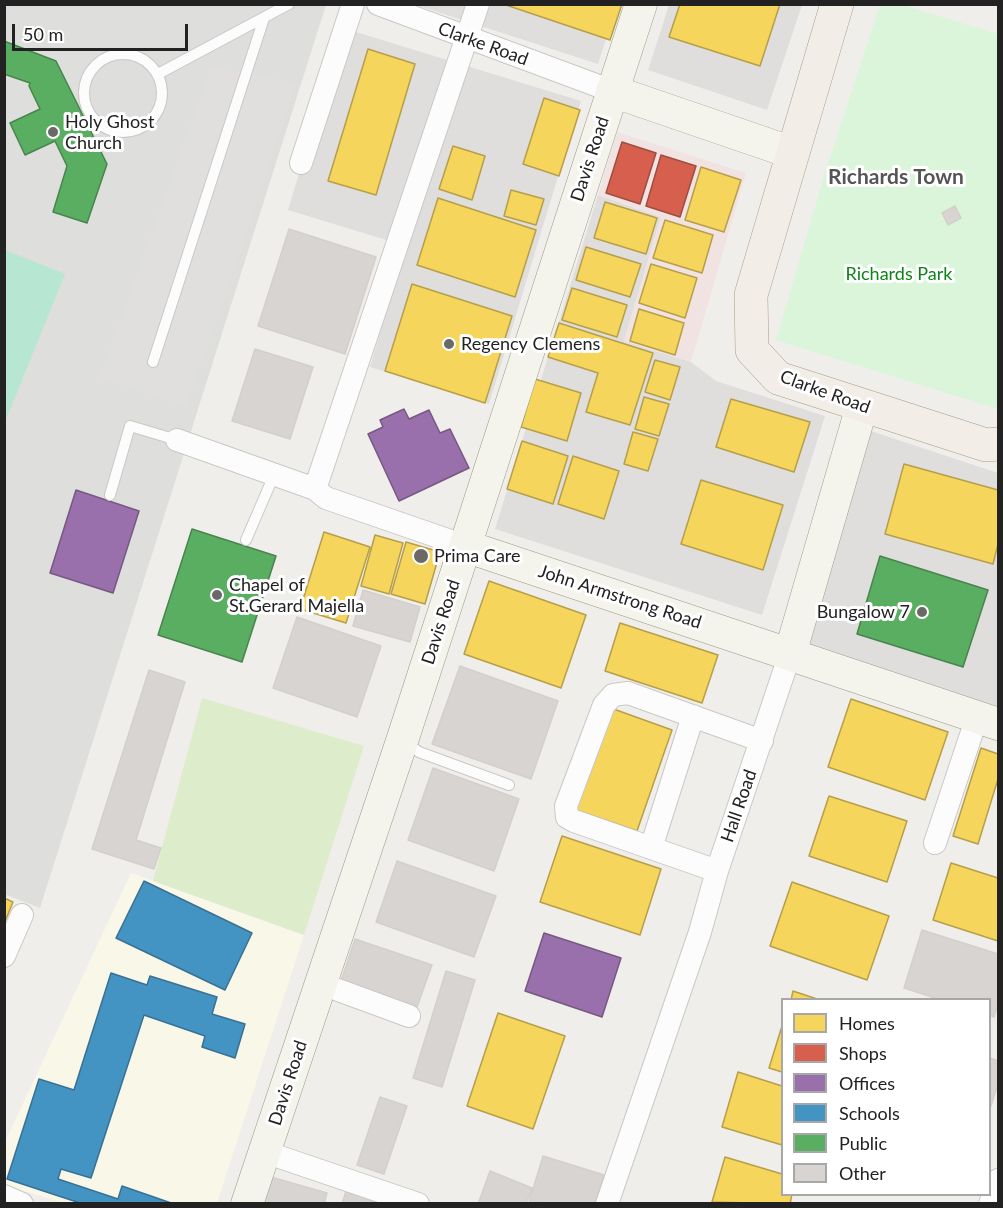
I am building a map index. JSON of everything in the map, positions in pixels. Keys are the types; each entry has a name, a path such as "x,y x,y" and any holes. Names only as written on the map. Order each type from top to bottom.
{"main road":[{"name":"Clarke Road","path":"837,4 751,296 752,350 778,378 986,445 999,444"}],"street":[{"path":"301,163 353,4"},
{"name":"Clarke Road","path":"378,4 612,91 793,153"},
{"path":"315,489 478,4"},
{"name":"Davis Road","path":"247,1203 402,741 641,4"},
{"name":"Hall Road","path":"607,1203 700,932 717,871 792,648 862,406"},
{"name":"John Armstrong Road","path":"177,440 315,489 326,498 467,540 992,717"},
{"path":"717,871 574,821 567,817 566,806 604,705 613,694 628,693 762,741"},
{"path":"651,848 693,716"},
{"path":"935,843 992,717"},
{"path":"4,956 22,915"},
{"path":"320,983 409,1016"},
{"path":"265,1152 418,1203"},
{"path":"990,1203 999,1180"},
{"path":"4,1196 22,1203"}],"lane":[{"path":"158,74 289,4"},
{"path":"153,362 264,18"},
{"path":"120,54 137,56 152,66 158,74 162,99 156,116 143,127 127,133 109,130 95,120 86,105 84,88 90,71 103,59 120,54"},
{"path":"110,495 130,426 177,440"},
{"path":"246,540 274,475"},
{"path":"402,741 419,752 509,785"}],"shaded area":[{"name":"Holy Ghost Church","path":"4,5 326,5 40,908 4,894"},
{"path":"416,5 617,5 598,64"},
{"path":"669,5 802,5 767,110 648,70"},
{"path":"343,28 581,101 489,404 370,367 406,246 288,210"},
{"path":"211,67 297,83 187,406 100,377"},
{"path":"617,132 746,173 691,362 624,341 661,217 598,195"},
{"path":"598,195 661,217 624,341 691,362 716,381 825,416 762,615 495,529"},
{"path":"871,431 998,473 998,708 803,644"},
{"path":"131,873 304,935 217,1203 63,1203 5,1185 5,1142"}],"green space":[{"name":"Richards Park","path":"880,5 903,5 998,34 998,409 776,340 824,176"},
{"path":"5,250 65,274 5,422"},
{"path":"202,698 364,746 304,935 153,881"}],"building: Homes":[{"path":"503,4 622,4 610,40"},
{"path":"680,4 780,4 760,66 669,37"},
{"path":"368,49 415,64 376,195 328,181"},
{"path":"544,98 580,110 559,176 523,164"},
{"path":"453,146 485,156 472,200 439,189"},
{"path":"701,167 741,180 724,232 685,220"},
{"path":"511,190 544,199 536,225 504,216"},
{"path":"438,198 536,230 515,297 417,265"},
{"path":"605,202 657,218 646,254 594,238"},
{"path":"665,220 713,235 702,273 653,258"},
{"path":"586,247 641,264 630,297 576,280"},
{"path":"651,264 697,278 685,318 639,303"},
{"name":"Regency Clemens","path":"412,284 512,316 485,403 385,371"},
{"path":"572,288 627,305 617,337 562,320"},
{"path":"639,309 684,323 675,355 630,341"},
{"path":"559,323 653,353 630,425 586,412 598,373 548,357"},
{"path":"655,360 680,367 670,400 645,392"},
{"path":"535,379 581,393 567,441 521,427"},
{"path":"644,397 669,404 659,436 635,429"},
{"path":"731,399 810,422 794,472 716,447"},
{"path":"633,432 658,439 648,471 624,464"},
{"path":"522,441 568,456 553,504 507,489"},
{"path":"573,456 619,471 604,519 558,504"},
{"path":"904,464 998,490 998,544 993,564 885,534"},
{"path":"701,480 783,505 763,570 681,544"},
{"path":"324,532 370,547 346,623 300,609"},
{"path":"375,535 403,543 389,594 361,586"},
{"path":"406,542 440,552 425,604 391,594"},
{"path":"489,581 586,615 561,688 464,654"},
{"path":"620,623 718,655 702,703 605,671"},
{"path":"851,699 948,732 925,800 828,767"},
{"path":"608,707 672,730 637,831 573,809"},
{"path":"981,748 998,754 998,779 978,844 953,836"},
{"path":"829,796 907,821 887,882 809,856"},
{"path":"562,836 661,869 640,935 540,902"},
{"path":"951,863 998,878 998,941 933,920"},
{"path":"792,882 889,916 867,980 770,946"},
{"path":"4,898 13,902 4,924"},
{"path":"793,991 814,998 791,998"},
{"path":"498,1013 565,1036 533,1129 467,1106"},
{"path":"781,1029 781,1072 769,1068"},
{"path":"738,1072 781,1086 781,1145 722,1127"},
{"path":"725,1157 781,1174 781,1196 792,1196 790,1204 712,1202"}],"building: Shops":[{"path":"622,142 656,153 640,204 606,193"},
{"path":"661,155 696,166 680,217 646,206"}],"building: Offices":[{"path":"404,409 409,419 429,410 440,433 450,429 469,468 399,501 368,434 383,427 380,420"},
{"path":"76,490 139,511 113,593 50,573"},
{"path":"544,933 621,958 602,1017 525,991"}],"building: Schools":[{"path":"144,881 252,933 225,990 116,938"},
{"path":"111,973 147,985 150,976 217,997 212,1014 245,1024 235,1058 202,1047 205,1036 144,1015 91,1178 61,1169 58,1179 118,1199 122,1186 174,1204 83,1204 7,1179 39,1079 74,1090"}],"building: Public":[{"name":"Holy Ghost Church","path":"4,41 56,61 107,164 87,223 53,212 67,166 55,141 25,155 10,123 40,109 29,86 30,83 4,74"},
{"name":"Chapel of St.Gerard Majella","path":"192,529 276,556 242,662 158,635"},
{"name":"Bungalow 7","path":"880,556 988,590 963,667 857,634"}],"building: Other":[{"path":"955,206 961,218 948,225 942,213"},
{"path":"289,229 376,257 345,354 258,326"},
{"path":"255,349 313,367 290,439 232,421"},
{"path":"363,590 420,607 410,642 353,626"},
{"path":"297,617 381,646 357,717 273,688"},
{"path":"460,666 558,701 531,779 432,744"},
{"path":"149,670 185,682 136,840 161,848 154,869 92,849"},
{"path":"433,768 519,799 494,871 408,840"},
{"path":"397,861 496,896 474,957 376,922"},
{"path":"922,930 998,954 998,1004 994,1017 991,1016 991,998 935,998 904,988"},
{"path":"355,939 432,965 417,1007 341,981"},
{"path":"446,971 475,980 442,1087 413,1078"},
{"path":"991,1058 998,1061 998,1084 991,1106"},
{"path":"380,1097 407,1106 384,1174 357,1165"},
{"path":"543,1156 604,1175 595,1204 529,1202"},
{"path":"490,1171 532,1188 526,1204 478,1204"},
{"path":"271,1177 327,1193 324,1204 264,1204"},
{"path":"346,1191 377,1201 376,1204 342,1204"}],"place":[{"name":"Holy Ghost Church","path":"53,132"},
{"name":"Regency Clemens","path":"449,344"},
{"name":"Prima Care","path":"421,556"},
{"name":"Chapel of St.Gerard Majella","path":"217,595"},
{"name":"Bungalow 7","path":"922,612"}],"district":[{"name":"Richards Town","path":"896,177"}]}
